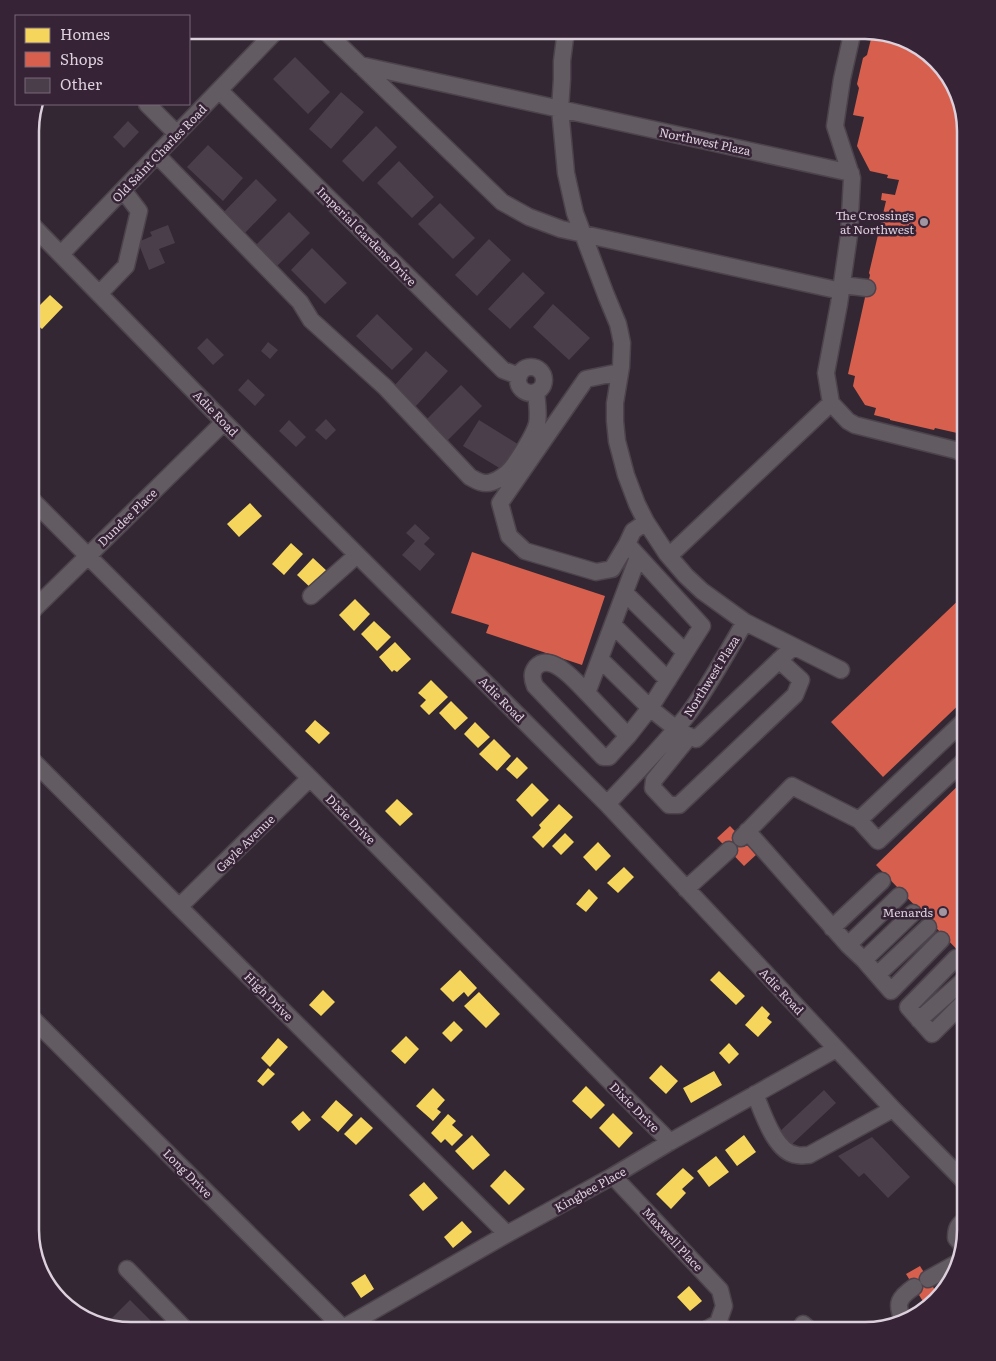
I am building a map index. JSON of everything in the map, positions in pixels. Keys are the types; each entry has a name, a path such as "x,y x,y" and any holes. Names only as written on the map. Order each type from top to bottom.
{"street":[{"name":"Old Saint Charles Road","path":"60,254 268,39"},
{"path":"333,39 502,202 529,218 583,234 842,288 868,288"},
{"name":"Northwest Plaza","path":"565,39 560,109 562,145 575,213 618,324 622,343 615,403 617,441 626,475 646,522 669,556 702,592 745,622 700,697 683,733 607,804"},
{"path":"851,39 842,79 835,126 852,178 850,220 842,288 826,373 831,403 848,421 855,425 957,451"},
{"name":"Northwest Plaza","path":"360,65 851,172"},
{"name":"Imperial Gardens Drive","path":"157,155 300,302 311,320 385,387 470,477 483,483 492,482 511,469 536,425 538,417 536,392 544,382 540,371 528,368 521,372 519,376 503,370 220,90"},
{"path":"148,105 177,134"},
{"path":"100,294 126,266 138,211 123,190"},
{"name":"Adie Road","path":"39,232 224,422 607,804 836,1049 957,1174"},
{"path":"620,372 586,380 500,503 509,536 525,551 596,572 612,569 633,531 646,522"},
{"path":"669,556 831,403"},
{"name":"Dundee Place","path":"39,604 224,422"},
{"name":"Dixie Drive","path":"39,507 670,1142"},
{"path":"627,544 702,626 650,708 628,736 609,757 604,757 535,686 532,678 535,668 542,662 550,662 563,670 628,736"},
{"path":"311,596 358,555"},
{"path":"587,693 638,557"},
{"path":"625,593 685,652"},
{"path":"745,622 841,670"},
{"path":"613,624 668,680"},
{"path":"600,660 650,708 683,733 696,739 793,647"},
{"path":"683,733 654,780 654,788 669,805 680,805 795,695 801,680 779,660"},
{"path":"859,820 957,727"},
{"path":"957,766 878,841 859,820 792,786 744,834 932,1034 957,1009"},
{"name":"High Drive","path":"39,767 508,1234"},
{"name":"Gayle Avenue","path":"179,907 310,778"},
{"path":"686,889 729,850"},
{"path":"832,928 882,881"},
{"path":"848,945 898,896"},
{"path":"864,960 913,914"},
{"path":"877,975 928,927"},
{"path":"891,991 941,940"},
{"path":"914,1014 956,958"},
{"path":"914,1014 957,984"},
{"name":"Long Drive","path":"39,1025 337,1322"},
{"name":"Kingbee Place","path":"359,1322 508,1234 836,1049"},
{"path":"755,1094 775,1138 784,1150 796,1156 809,1155 893,1109"},
{"name":"Maxwell Place","path":"613,1176 720,1290 724,1306 718,1322"},
{"path":"901,1315 899,1307 902,1296 921,1283 949,1268"},
{"path":"127,1269 178,1322"}],"building: Homes":[{"path":"50,295 63,307 42,329 39,326 39,306"},
{"path":"250,503 262,516 239,537 227,524"},
{"path":"291,543 303,554 284,575 272,564"},
{"path":"313,558 328,572 312,589 297,575"},
{"path":"355,599 370,614 354,631 339,615"},
{"path":"374,621 391,637 377,651 361,634"},
{"path":"395,642 411,659 397,672 394,670 392,672 379,657"},
{"path":"431,680 448,697 429,715 420,706 426,700 418,693"},
{"path":"451,701 468,718 455,730 439,713"},
{"path":"315,720 330,733 319,744 305,731"},
{"path":"475,722 490,737 478,748 464,734"},
{"path":"494,739 511,756 497,771 479,754"},
{"path":"517,757 528,768 517,779 506,769"},
{"path":"532,783 549,800 532,817 516,800"},
{"path":"397,799 413,814 400,826 385,811"},
{"path":"559,804 573,817 543,848 532,837 541,828 539,825"},
{"path":"565,833 574,842 561,855 552,846"},
{"path":"598,842 611,856 596,871 583,857"},
{"path":"624,867 634,877 618,893 607,883"},
{"path":"589,889 598,898 586,912 576,904"},
{"path":"460,970 477,988 468,997 464,992 453,1002 440,989"},
{"path":"719,971 745,996 736,1005 710,980"},
{"path":"323,990 335,1002 321,1016 309,1005"},
{"path":"479,992 500,1014 486,1028 464,1006"},
{"path":"762,1006 770,1014 767,1018 772,1022 758,1037 745,1025"},
{"path":"454,1021 463,1030 451,1042 442,1033"},
{"path":"406,1036 419,1049 405,1064 391,1051"},
{"path":"278,1038 288,1047 270,1067 261,1058"},
{"path":"729,1043 739,1054 729,1064 719,1053"},
{"path":"661,1065 678,1081 666,1094 649,1078"},
{"path":"268,1068 275,1074 263,1086 257,1081"},
{"path":"714,1071 722,1085 691,1103 683,1088"},
{"path":"586,1086 605,1105 591,1119 572,1101"},
{"path":"433,1088 445,1100 437,1109 441,1112 433,1121 416,1106"},
{"path":"336,1100 353,1115 338,1132 321,1117"},
{"path":"303,1111 311,1120 299,1131 291,1122"},
{"path":"613,1113 633,1133 619,1148 599,1128"},
{"path":"448,1114 456,1121 452,1125 463,1135 452,1146 445,1139 441,1143 431,1133"},
{"path":"361,1117 373,1128 356,1145 344,1134"},
{"path":"472,1135 490,1155 473,1170 455,1151"},
{"path":"744,1135 756,1152 737,1166 725,1150"},
{"path":"716,1156 729,1172 709,1187 697,1171"},
{"path":"683,1168 694,1178 682,1189 686,1193 671,1209 656,1194"},
{"path":"505,1170 525,1189 509,1205 490,1186"},
{"path":"424,1182 438,1198 423,1211 409,1195"},
{"path":"462,1221 472,1232 453,1248 444,1237"},
{"path":"365,1274 374,1289 361,1298 351,1283"},
{"path":"689,1286 702,1301 690,1311 677,1297"}],"building: Shops":[{"name":"The Crossings at Northwest","path":"871,39 889,42 911,51 938,75 950,95 954,107 957,131 957,433 935,428 934,430 874,415 876,408 865,405 853,386 855,376 848,374 886,201 881,200 882,193 895,195 899,180 887,178 888,175 870,171 857,146 864,117 853,115 863,58 867,55"},
{"path":"472,552 605,596 582,665 486,633 489,625 451,613"},
{"path":"957,602 957,707 883,777 831,722"},
{"name":"Menards","path":"957,787 957,950 876,865"},
{"path":"730,826 757,854 744,866 717,838"},
{"path":"920,1266 935,1290 923,1301 906,1274"}],"building: Other":[{"path":"295,57 330,92 308,114 273,79"},
{"path":"341,92 364,112 331,149 309,129"},
{"path":"128,121 139,132 124,148 113,137"},
{"path":"376,126 397,147 363,182 342,161"},
{"path":"208,145 243,178 223,201 187,167"},
{"path":"399,161 434,197 412,218 377,183"},
{"path":"256,179 277,200 242,236 221,215"},
{"path":"440,203 475,238 453,259 418,224"},
{"path":"289,212 310,233 275,268 254,247"},
{"path":"168,225 175,243 159,249 165,263 149,270 138,242 152,236 150,232"},
{"path":"489,239 511,260 477,296 455,275"},
{"path":"312,248 347,283 325,304 291,270"},
{"path":"523,272 545,293 510,329 488,309"},
{"path":"553,304 590,338 569,360 533,327"},
{"path":"377,314 413,349 392,370 356,336"},
{"path":"207,338 224,355 213,365 197,348"},
{"path":"268,342 278,350 270,359 261,351"},
{"path":"426,351 448,371 415,407 393,387"},
{"path":"248,379 265,395 255,406 238,390"},
{"path":"461,385 482,406 447,441 426,420"},
{"path":"326,419 336,430 326,440 315,430"},
{"path":"289,420 306,437 296,447 279,431"},
{"path":"479,420 521,446 506,472 463,446"},
{"path":"415,524 430,538 424,544 435,554 420,571 402,555 415,541 406,533"},
{"path":"824,1090 836,1103 789,1147 777,1134"},
{"path":"872,1137 910,1177 888,1198 864,1173 859,1177 838,1156"},
{"path":"130,1300 152,1322 125,1322 110,1320"}],"place":[{"name":"The Crossings at Northwest","path":"924,222"},
{"name":"Menards","path":"943,912"}]}
